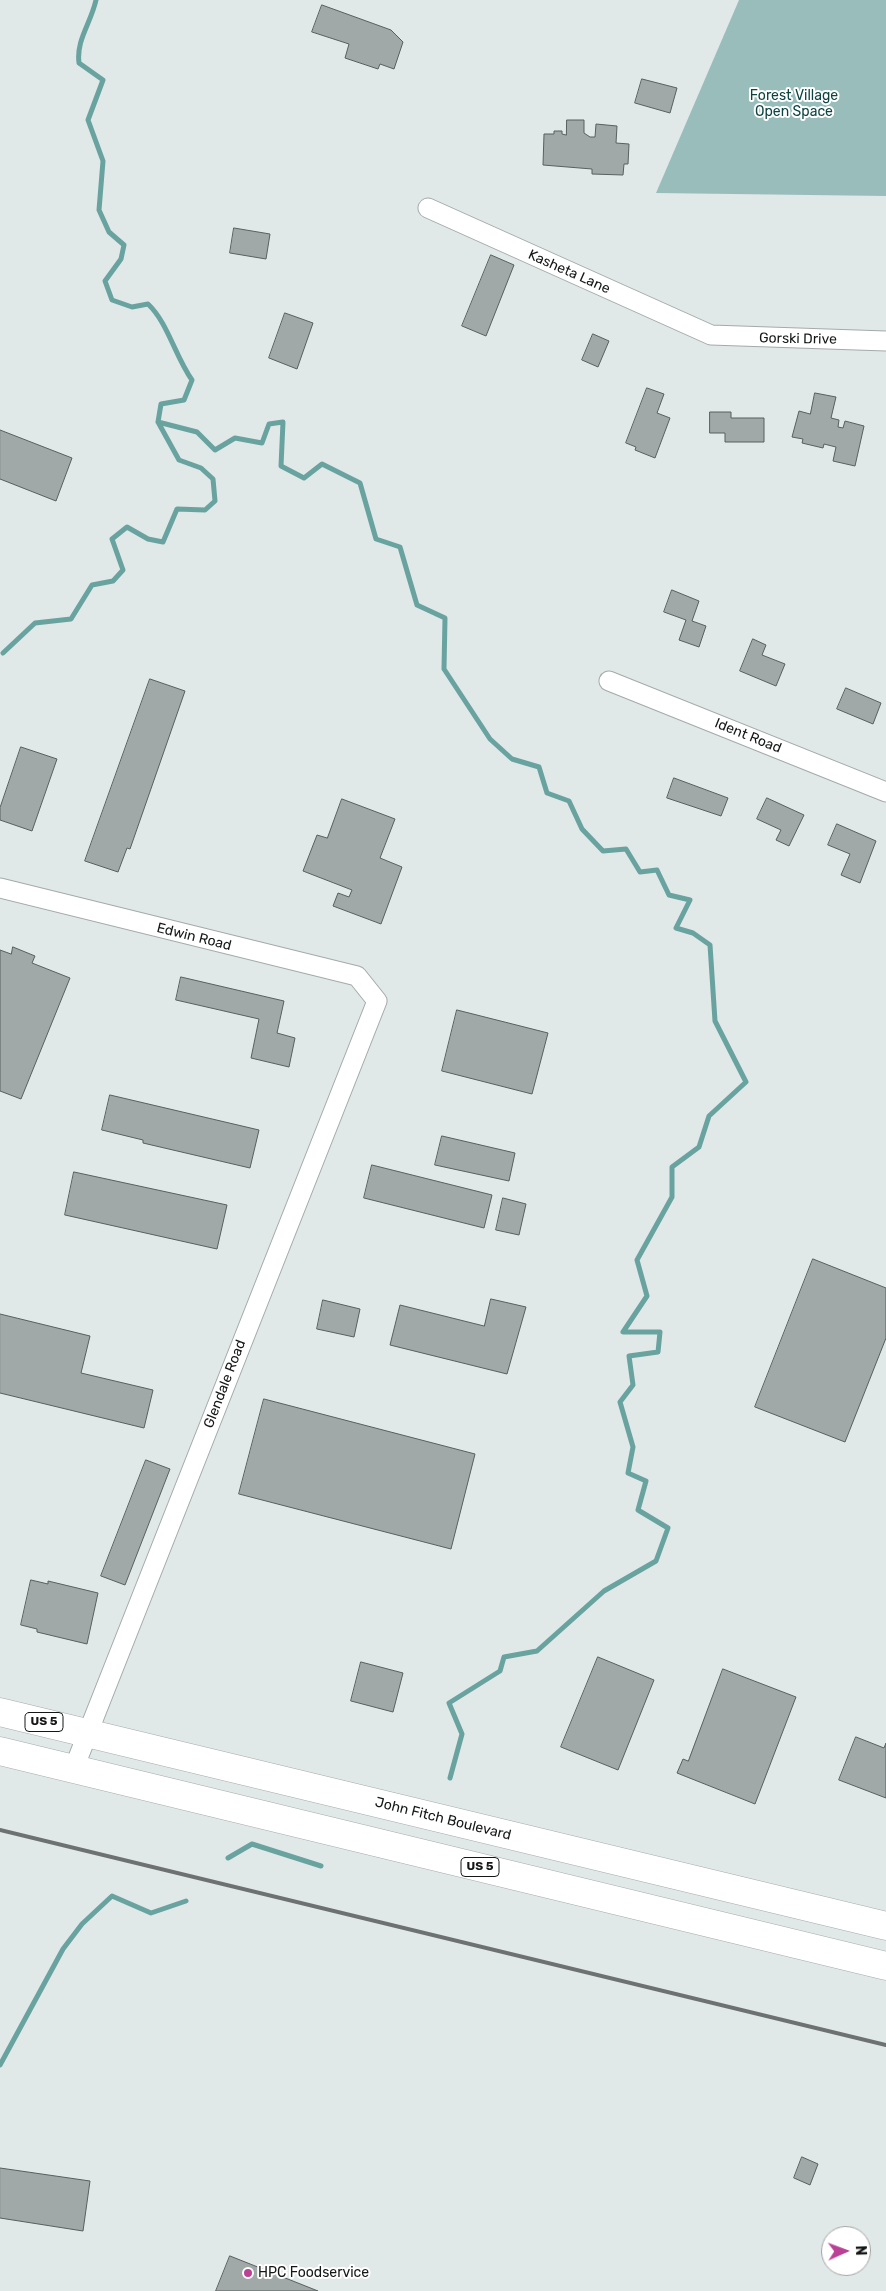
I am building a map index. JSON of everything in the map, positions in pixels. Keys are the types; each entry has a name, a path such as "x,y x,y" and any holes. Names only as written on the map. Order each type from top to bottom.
{"highway":[{"name":"John Fitch Boulevard","path":"0,1712 886,1926"},
{"name":"US 5","path":"0,1751 886,1966"}],"street":[{"name":"Kasheta Lane","path":"428,208 710,335"},
{"name":"Gorski Drive","path":"710,335 886,341"},
{"name":"Ident Road","path":"609,681 886,792"},
{"name":"Edwin Road","path":"0,888 357,976 377,1000"},
{"name":"Glendale Road","path":"74,1768 377,1000"}],"green space":[{"name":"Forest Village Open Space","path":"739,0 886,0 886,196 656,193"}],"building":[{"path":"322,5 391,30 403,42 394,69 380,64 378,69 345,58 349,44 312,32"},
{"path":"642,79 677,88 670,113 635,103"},
{"path":"567,120 584,120 584,133 590,137 595,137 596,124 617,126 616,143 629,144 628,164 624,164 623,175 592,174 592,169 543,165 544,134 554,134 554,131 562,131 562,134 566,135"},
{"path":"234,228 270,234 266,259 230,253"},
{"path":"491,255 514,265 486,336 462,326"},
{"path":"285,313 313,323 297,369 269,358"},
{"path":"593,334 609,341 598,367 582,360"},
{"path":"647,388 664,394 657,413 670,418 655,458 635,450 636,447 626,443"},
{"path":"815,393 836,397 831,418 839,420 838,427 843,428 845,421 864,426 855,466 833,461 836,447 824,444 823,448 802,443 803,439 792,437 799,411 810,414"},
{"path":"710,412 731,412 731,418 764,418 764,442 725,442 725,433 710,433"},
{"path":"0,430 72,458 56,501 0,479"},
{"path":"672,590 699,601 692,621 706,626 699,647 679,640 686,620 664,612"},
{"path":"753,639 766,645 762,655 785,664 776,686 740,671"},
{"path":"150,679 185,691 130,849 127,848 118,872 85,861"},
{"path":"846,688 881,703 873,724 837,709"},
{"path":"21,747 57,759 32,831 0,820 0,808"},
{"path":"674,778 728,798 721,816 667,798"},
{"path":"767,798 804,815 789,846 776,840 781,830 757,819"},
{"path":"342,799 395,819 380,858 402,867 381,924 333,906 338,893 349,897 352,890 303,871 317,835 327,838"},
{"path":"837,824 876,841 860,883 841,875 850,854 828,845"},
{"path":"13,947 35,956 32,963 70,978 21,1099 0,1091 0,950 11,954"},
{"path":"181,977 284,1001 277,1033 295,1038 289,1067 251,1058 259,1019 176,1000"},
{"path":"457,1010 548,1033 532,1094 442,1071"},
{"path":"110,1095 259,1130 250,1168 143,1143 143,1140 102,1130"},
{"path":"442,1136 515,1153 509,1181 435,1165"},
{"path":"372,1165 492,1195 484,1228 364,1198"},
{"path":"74,1172 227,1205 217,1249 65,1215"},
{"path":"503,1198 526,1204 519,1235 496,1230"},
{"path":"813,1259 886,1288 886,1338 845,1442 755,1407"},
{"path":"491,1299 526,1307 507,1374 390,1345 400,1305 484,1326"},
{"path":"323,1300 360,1309 354,1337 317,1329"},
{"path":"0,1314 90,1336 81,1373 153,1390 144,1428 0,1393"},
{"path":"264,1399 475,1454 451,1549 239,1494"},
{"path":"146,1460 170,1469 125,1585 101,1576"},
{"path":"31,1580 48,1584 48,1581 98,1593 87,1644 37,1632 37,1629 21,1625"},
{"path":"598,1657 654,1680 618,1770 561,1747"},
{"path":"361,1662 403,1673 393,1712 351,1701"},
{"path":"723,1669 796,1697 755,1804 677,1773 683,1759 688,1761"},
{"path":"856,1737 884,1748 886,1743 886,1798 839,1780"},
{"path":"802,2157 818,2164 810,2185 794,2178"},
{"path":"0,2168 90,2181 83,2231 0,2218"},
{"name":"HPC Foodservice","path":"230,2256 318,2291 216,2291"}],"waterway":[{"path":"96,0 82,39 79,63 103,80 88,120 103,161 99,210 109,232 124,245 121,259 105,281 112,300 132,307 148,304 161,321 192,380 184,400 161,404 158,422"},
{"path":"158,422 197,432 215,450 235,438 262,443 269,424 283,422 281,466 304,478 322,464 360,483 376,539 400,547 417,605 445,618 444,669 490,739 512,759 539,767 547,793 569,801 582,829 603,851 626,849 640,872 657,870 669,895 690,900 676,928 693,933 710,945 715,1021 746,1082 709,1116 699,1147 672,1167 672,1197 637,1260 647,1296 623,1332 660,1332 658,1352 629,1356 633,1385 620,1402 633,1447 628,1473 646,1481 638,1510 668,1528 656,1561 604,1591 537,1651 504,1657 500,1671 449,1703 462,1734 450,1778"},
{"path":"3,653 35,623 71,619 92,585 113,581 123,570 112,539 127,527 148,539 163,542 177,509 205,510 215,501 213,479 201,468 179,460 158,422"},
{"path":"228,1858 252,1844 321,1866"},
{"path":"0,2065 63,1949 82,1924 112,1896 151,1913 186,1901"}],"railway":[{"path":"0,1830 886,2045"}],"place":[{"name":"HPC Foodservice","path":"248,2273"}]}
